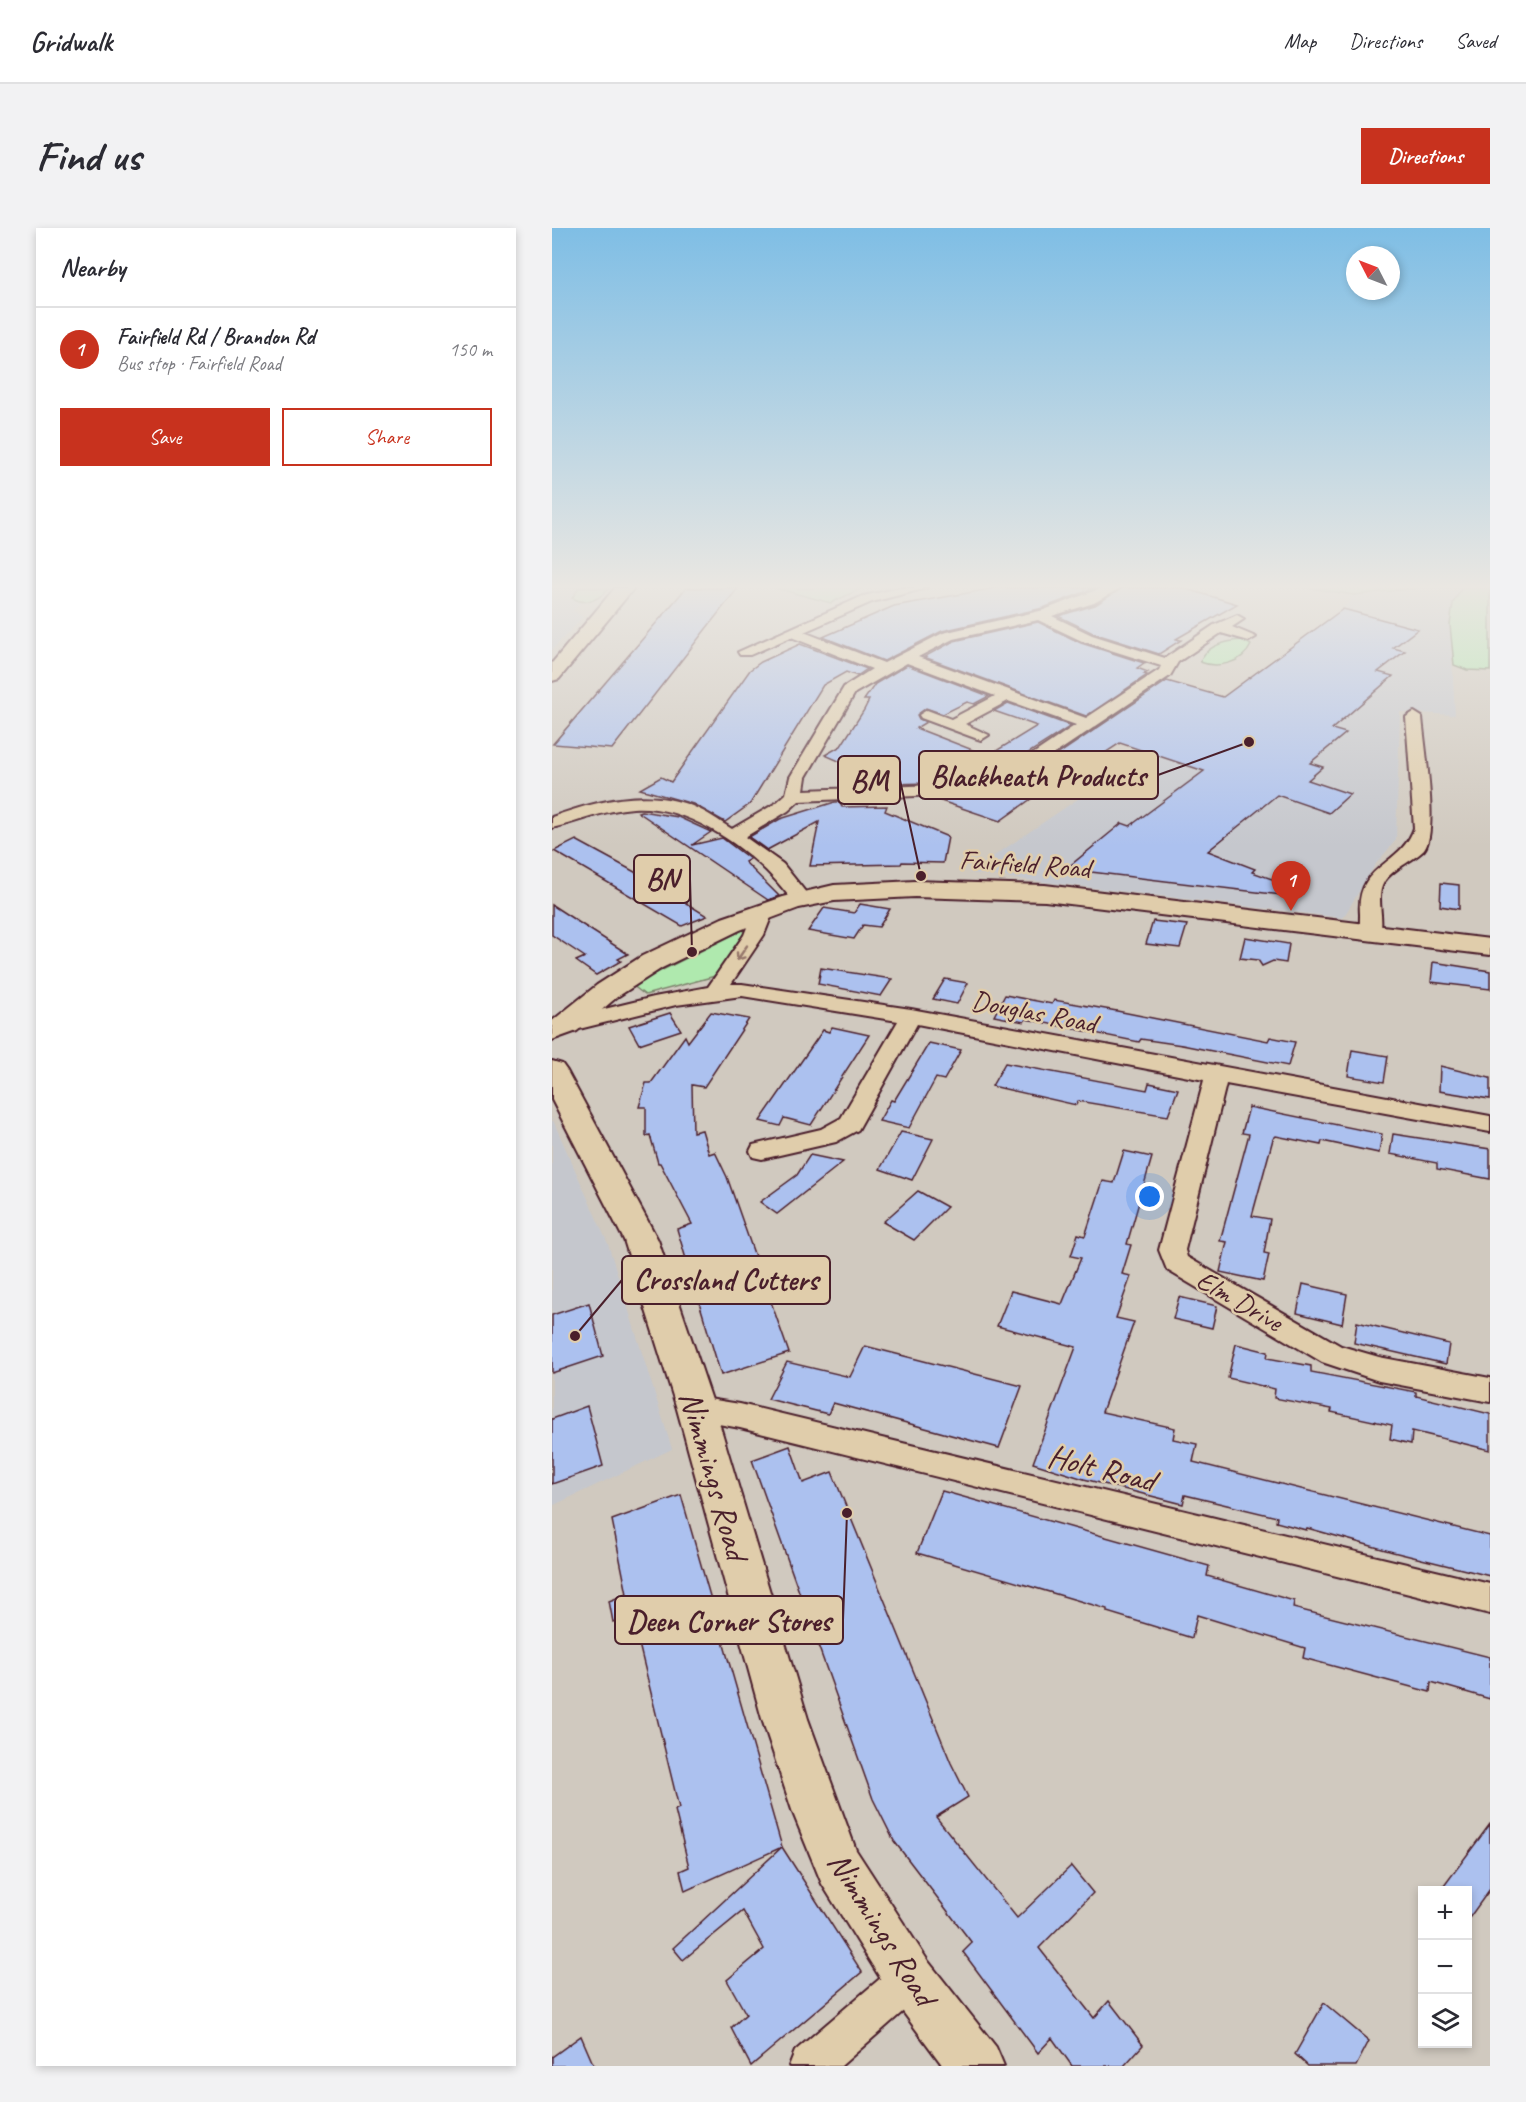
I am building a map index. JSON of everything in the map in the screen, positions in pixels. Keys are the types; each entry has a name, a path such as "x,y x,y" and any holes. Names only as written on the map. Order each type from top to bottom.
{"main road":[{"name":"Fairfield Road","path":"559,1028 607,991 652,962 731,924 801,899 834,893 915,889 1045,893 1490,947"},
{"name":"Nimmings Road","path":"552,1071 641,1239 696,1409 785,1719 817,1813 839,1867 910,1979 977,2066"}],"street":[{"path":"732,837 782,807 794,796 798,777 849,690 874,674"},
{"path":"952,674 1087,724"},
{"path":"794,796 963,789 985,785 1007,777 1165,674"},
{"path":"953,724 1010,694"},
{"path":"927,715 981,735"},
{"path":"1371,932 1369,906 1375,880 1417,846 1423,828 1414,717"},
{"path":"552,823 623,802 654,802 684,809 765,856 782,872 801,899"},
{"path":"716,991 754,935 763,912"},
{"name":"Douglas Road","path":"559,1028 716,991 770,993 911,1016 1217,1075 1490,1124"},
{"path":"762,1151 828,1136 850,1124 911,1016"},
{"name":"Elm Drive","path":"1217,1075 1172,1250 1176,1263 1332,1354 1379,1369 1490,1390"},
{"name":"Holt Road","path":"696,1409 740,1416 1490,1599"},
{"path":"810,2066 910,1979"}],"shaded area":[{"path":"1256,674 1453,674 1455,715 1400,712 1396,840 1375,865 1343,918 969,873 1147,752"},
{"path":"552,1118 608,1244 672,1449 552,1506"}],"green space":[{"path":"745,929 746,933 715,976 645,995 632,985"}],"building":[{"path":"613,674 671,674 612,749 553,744"},
{"path":"747,674 843,674 823,685 750,804 725,822 693,804 640,789 661,777 671,782"},
{"path":"892,674 930,674 989,696 974,704 967,702 943,714 926,708 917,715 919,719 926,722 916,728 988,756 1037,726 994,711 1008,703 1071,726 1008,766 963,782 892,784 825,755 841,746 864,710 869,700 864,700 875,684"},
{"path":"970,674 1147,675 1086,716"},
{"path":"1255,674 1385,674 1393,676 1332,729 1346,733 1310,763 1323,767 1308,780 1350,794 1329,813 1277,795 1208,851 1255,869 1252,872 1300,889 1298,897 1066,869 1122,823 1130,826 1204,771 1120,743 1056,785 1052,784 1000,821 932,798 964,796 1014,784 1167,681 1223,697"},
{"path":"839,802 842,807 887,806 885,811 948,837 943,863 902,862 901,864 810,866 819,822 767,850 749,837 780,819"},
{"path":"638,812 678,817 711,832 692,845 722,838 750,859 745,862 779,896 768,900"},
{"path":"576,840 644,877 707,916 682,926 554,851"},
{"path":"1441,883 1459,885 1459,909 1440,906"},
{"path":"860,904 890,909 879,927 863,925 854,939 808,931 824,908 854,913"},
{"path":"552,905 628,954 618,959 621,961 596,975 576,961 585,957 552,935"},
{"path":"1153,921 1187,925 1180,948 1146,944"},
{"path":"1245,937 1289,944 1286,963 1273,961 1262,966 1258,960 1240,958"},
{"path":"1433,962 1490,971 1490,989 1431,982"},
{"path":"821,968 892,979 881,996 818,984"},
{"path":"945,979 968,983 957,1004 933,999"},
{"path":"1005,995 1052,1004 1054,1000 1117,1011 1268,1041 1270,1037 1295,1042 1288,1066 1182,1045 1141,1039 1139,1042 1026,1019 1024,1022 994,1016"},
{"path":"711,1012 749,1019 704,1087 692,1085 693,1132 702,1130 709,1154 715,1152 727,1177 789,1353 721,1375 677,1229 692,1224 658,1163 650,1135 646,1136 646,1107 639,1107 646,1083 651,1083 685,1036 688,1042"},
{"path":"670,1013 681,1030 639,1044 629,1026"},
{"path":"832,1027 869,1035 811,1125 784,1118 780,1126 760,1121 823,1030 829,1032"},
{"path":"929,1043 961,1050 944,1080 936,1078 909,1128 879,1121 891,1100 894,1101"},
{"path":"1352,1050 1388,1056 1384,1082 1348,1076"},
{"path":"1005,1063 1147,1090 1149,1083 1178,1089 1168,1116 1078,1101 1076,1105 992,1086"},
{"path":"1440,1066 1490,1078 1490,1099 1439,1091"},
{"path":"1249,1107 1382,1134 1379,1153 1322,1141 1321,1145 1276,1136 1273,1139 1252,1216 1270,1219 1264,1253 1269,1254 1263,1281 1220,1272 1227,1242 1220,1241 1249,1134 1242,1133"},
{"path":"901,1132 933,1139 912,1180 880,1169"},
{"path":"1393,1134 1490,1149 1490,1179 1437,1169 1437,1163 1390,1154"},
{"path":"1124,1151 1152,1157 1127,1244 1131,1245 1122,1274 1131,1276 1116,1318 1134,1322 1102,1412 1175,1428 1173,1439 1197,1444 1193,1462 1490,1536 1490,1576 1276,1522 1277,1517 1185,1495 1183,1504 1084,1479 1033,1463 1076,1347 997,1326 1011,1291 1062,1304 1081,1258 1071,1256 1078,1234 1085,1236 1103,1181 1114,1183"},
{"path":"810,1155 843,1162 777,1214 760,1202 797,1175"},
{"path":"918,1191 947,1207 914,1240 883,1222"},
{"path":"1303,1284 1347,1294 1342,1324 1297,1313"},
{"path":"1179,1297 1217,1306 1212,1328 1173,1319"},
{"path":"589,1303 603,1356 552,1373 552,1315"},
{"path":"1357,1322 1449,1344 1446,1364 1354,1343"},
{"path":"1236,1344 1268,1352 1267,1358 1311,1366 1311,1372 1416,1392 1416,1396 1490,1414 1490,1450 1412,1431 1411,1444 1390,1439 1392,1425 1331,1412 1332,1409 1274,1398 1275,1389 1228,1378"},
{"path":"865,1346 1022,1386 999,1448 833,1403 828,1414 768,1399 787,1362 850,1377"},
{"path":"587,1406 603,1466 552,1484 552,1419"},
{"path":"790,1446 803,1483 832,1472 951,1763 968,1797 936,1817 1017,1918 1071,1866 1093,1893 1039,1948 1094,2018 1109,2001 1143,2045 1124,2066 1072,2066 1052,2038 1038,2053 963,1952 972,1943 894,1841 873,1799 752,1460"},
{"path":"942,1491 1209,1566 1207,1576 1294,1601 1293,1608 1490,1657 1490,1699 1431,1682 1430,1692 1303,1658 1305,1648 1197,1615 1192,1638 1107,1612 1107,1609 917,1553"},
{"path":"681,1495 782,1847 685,1891 680,1871 689,1867 675,1810 679,1808 632,1615 613,1622 609,1601 627,1594 612,1520"},
{"path":"1490,1824 1490,1889 1472,1914 1472,1886 1444,1886"},
{"path":"782,1847 862,1972 751,2066 731,2028 746,2014 727,1980 764,1949 743,1911 683,1960 673,1948"},
{"path":"1324,2003 1369,2041 1356,2066 1308,2066 1295,2054"},
{"path":"581,2036 594,2066 552,2066 552,2057"}],"place":[{"name":"Blackheath Products","path":"1249,742"},
{"name":"BM","path":"921,876"},
{"name":"Fairfield Rd / Brandon Rd","path":"1291,911"},
{"name":"BN","path":"692,952"},
{"name":"Crossland Cutters","path":"575,1336"},
{"name":"Deen Corner Stores","path":"847,1513"}]}
